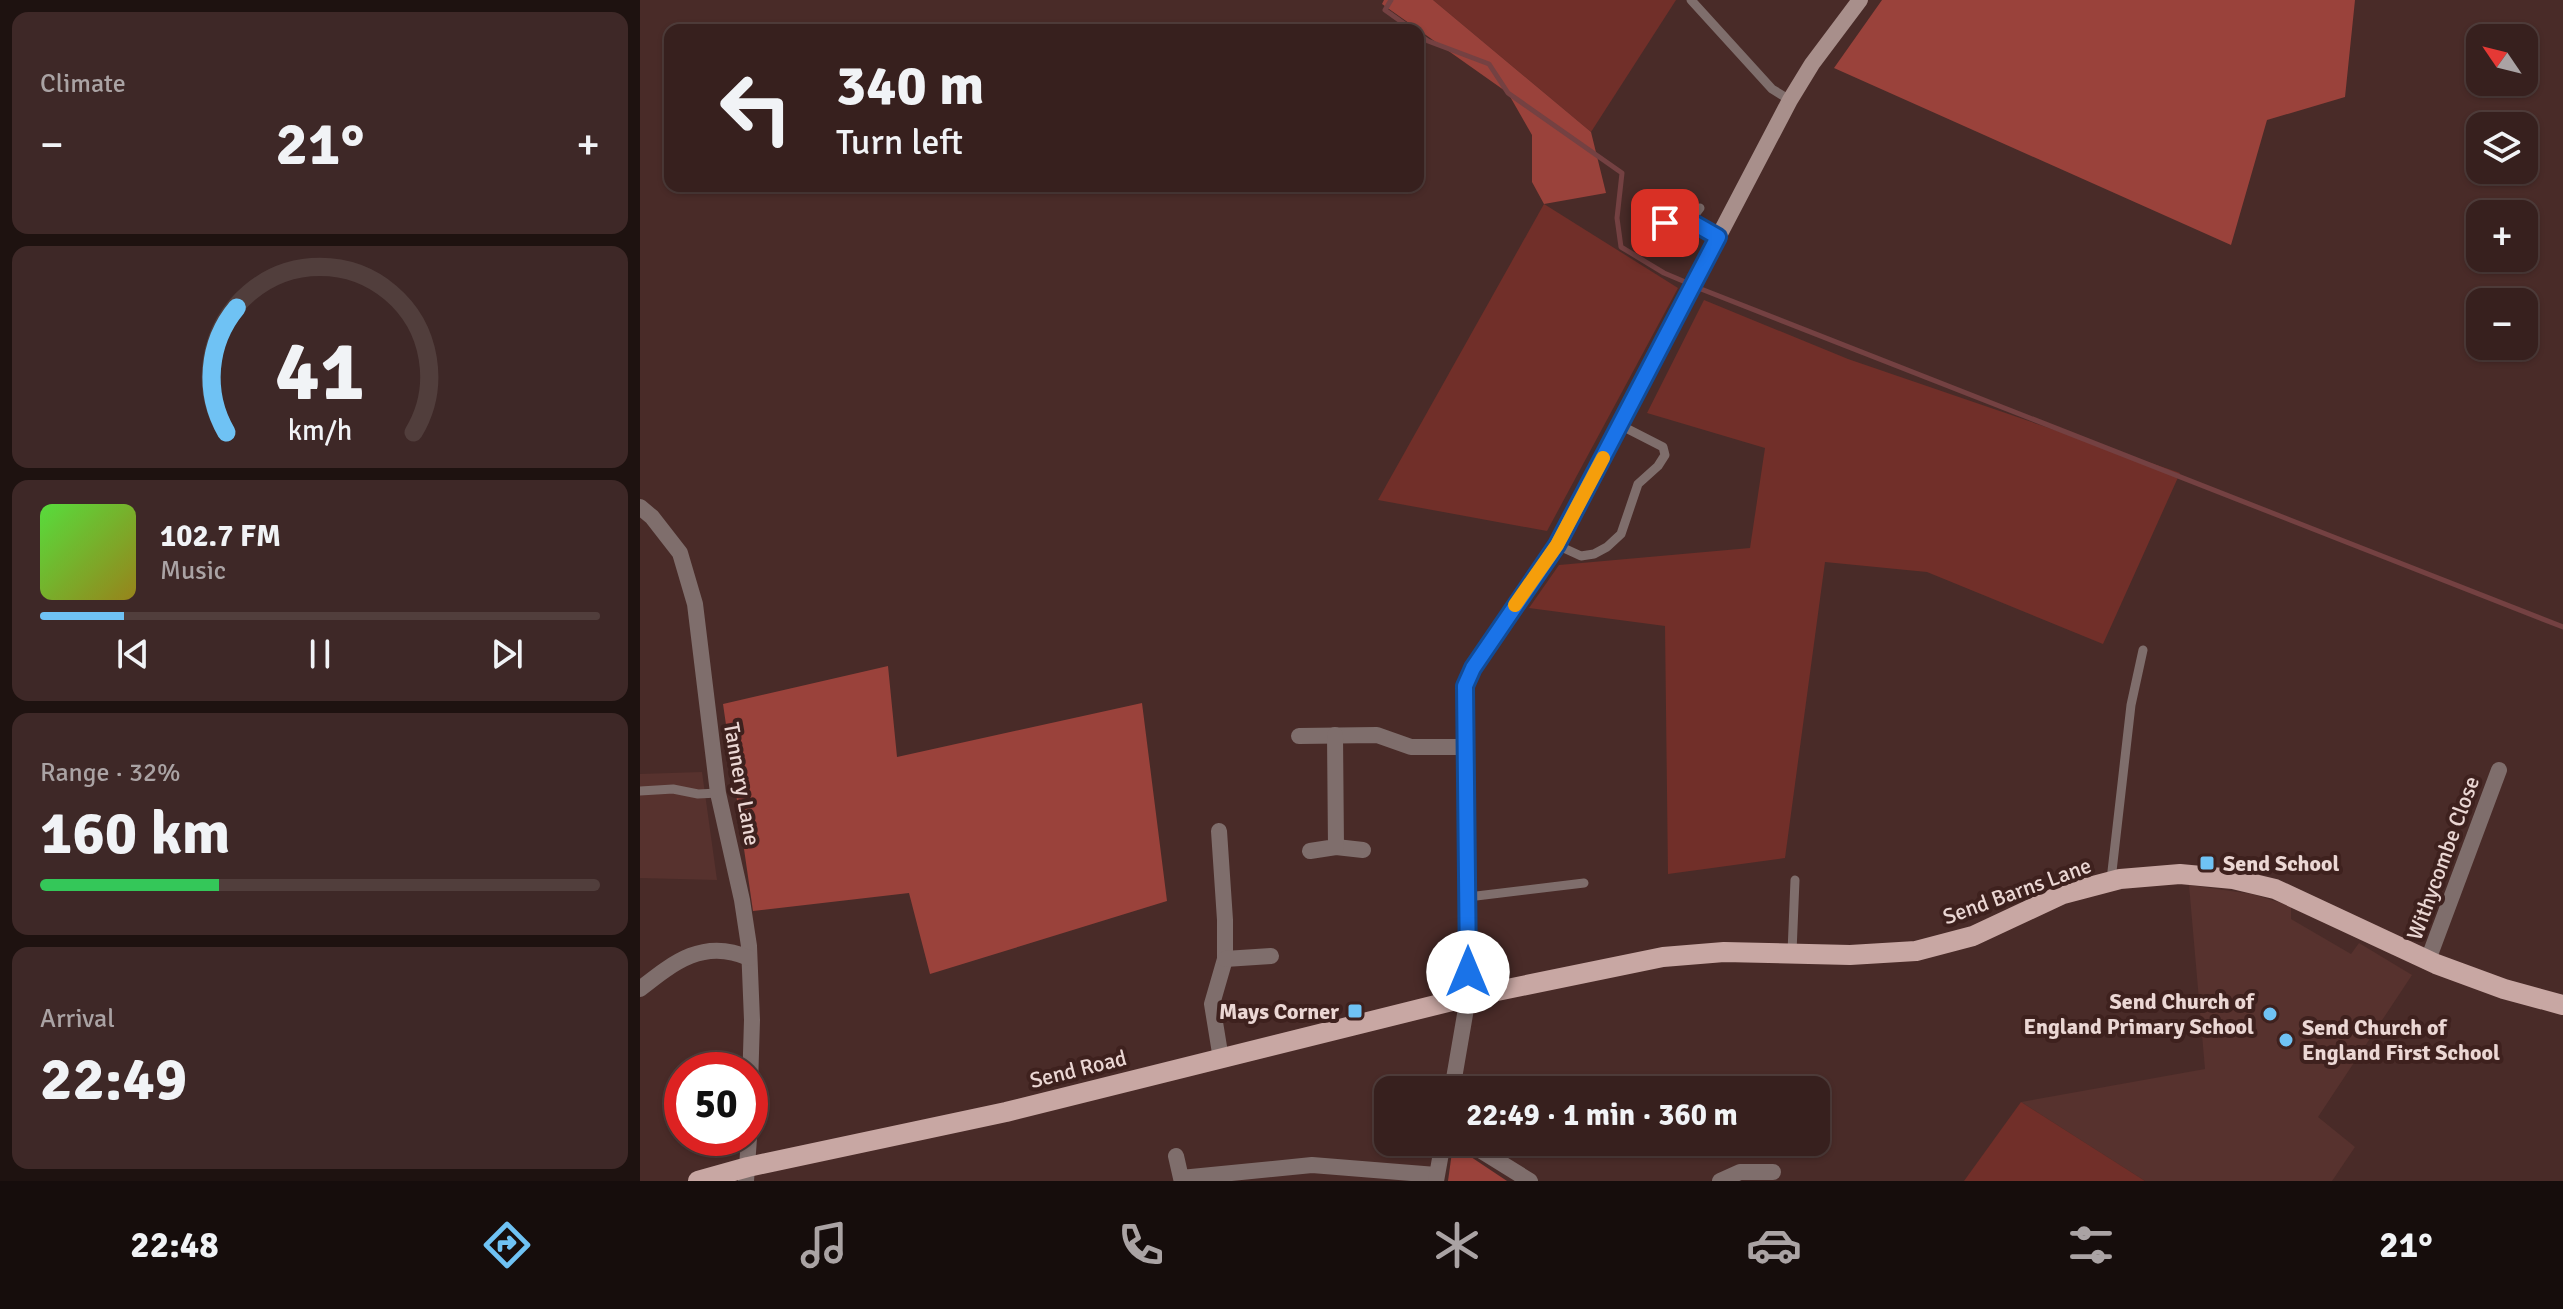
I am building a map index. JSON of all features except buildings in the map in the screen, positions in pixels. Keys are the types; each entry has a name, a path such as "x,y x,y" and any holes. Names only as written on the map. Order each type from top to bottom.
{"main road":[{"path":"1468,997 1465,686 1473,668 1557,545 1790,100 1812,64 1860,0"},
{"name":"Send Barns Lane","path":"1468,997 1663,957 1724,952 1850,955 1916,951 1973,936 2063,894 2111,881 2180,874 2233,879 2275,889 2428,960 2504,989 2563,1005"},
{"name":"Send Road","path":"698,1181 747,1174 1468,997"}],"street":[{"name":"Tannery Lane","path":"640,507 652,517 680,553 695,604 718,793 742,900 749,958 751,1052"},
{"path":"1377,735 1384,719"},
{"path":"1335,735 1336,847"},
{"path":"1299,736 1377,735 1411,747 1465,747"},
{"name":"Withycombe Close","path":"2428,960 2499,770"},
{"path":"1219,831 1225,959 1212,1004 1221,1059"},
{"path":"1310,851 1336,847 1363,850"},
{"path":"640,989 671,965 697,953 728,951 749,958"},
{"path":"1225,959 1271,956"},
{"path":"1454,1076 1468,997"},
{"path":"1176,1156 1181,1180 1312,1165 1436,1178 1440,1156"},
{"path":"1490,1156 1530,1181"},
{"path":"1720,1181 1740,1172 1773,1172"}],"lane":[{"path":"1691,0 1772,89 1790,100"},
{"path":"1690,221 1700,208"},
{"path":"1665,223 1690,221 1718,237"},
{"path":"1557,545 1581,556 1607,547 1621,534 1638,484 1665,455 1663,447 1620,425"},
{"path":"2111,881 2131,705 2143,650"},
{"path":"640,791 673,789 698,794 718,793"},
{"path":"1792,955 1795,880"},
{"path":"1468,897 1584,883"}],"shaded area":[{"path":"1384,0 1433,0 1591,132 1606,193 1544,204 1532,182 1532,135 1508,93 1424,34 1424,24 1410,24 1382,4"},
{"path":"1433,0 1676,0 1591,132"},
{"path":"1882,0 2355,0 2345,97 2267,120 2231,245 1834,68"},
{"path":"1544,204 1678,288 1547,531 1378,500"},
{"path":"1704,300 1848,359 2180,473 2103,644 1927,572 1825,562 1785,858 1668,874 1665,626 1529,608 1559,565 1750,548 1765,448 1647,413"},
{"path":"888,666 897,757 1142,703 1167,901 930,974 909,893 753,911 723,704"},
{"path":"702,772 717,880 640,878 640,774"},
{"name":"Send Church of England First School","path":"2189,885 2252,894 2291,906 2291,919 2351,954 2359,943 2412,975 2318,1117 2355,1147 2332,1181 2145,1181 2021,1102 2205,1069"},
{"path":"2021,1102 2145,1181 1964,1181"},
{"path":"1451,1156 1470,1156 1507,1181 1448,1181"}],"waterway":[{"path":"1391,0 1385,10 1405,24"},
{"path":"1424,38 1489,64 1508,93 1622,173 1617,218 1621,247 1683,281"},
{"path":"1701,289 2563,627"}],"slow traffic":[{"path":"1515,605 1557,545 1603,458"}],"place":[{"name":"Send School","path":"2207,863"},
{"name":"Mays Corner","path":"1355,1011"},
{"name":"Send Church of England Primary School","path":"2270,1014"},
{"name":"Send Church of England First School","path":"2286,1040"}],"route":[{"path":"1468,972 1465,686 1473,668 1557,545 1718,237 1690,221 1665,223"}]}
